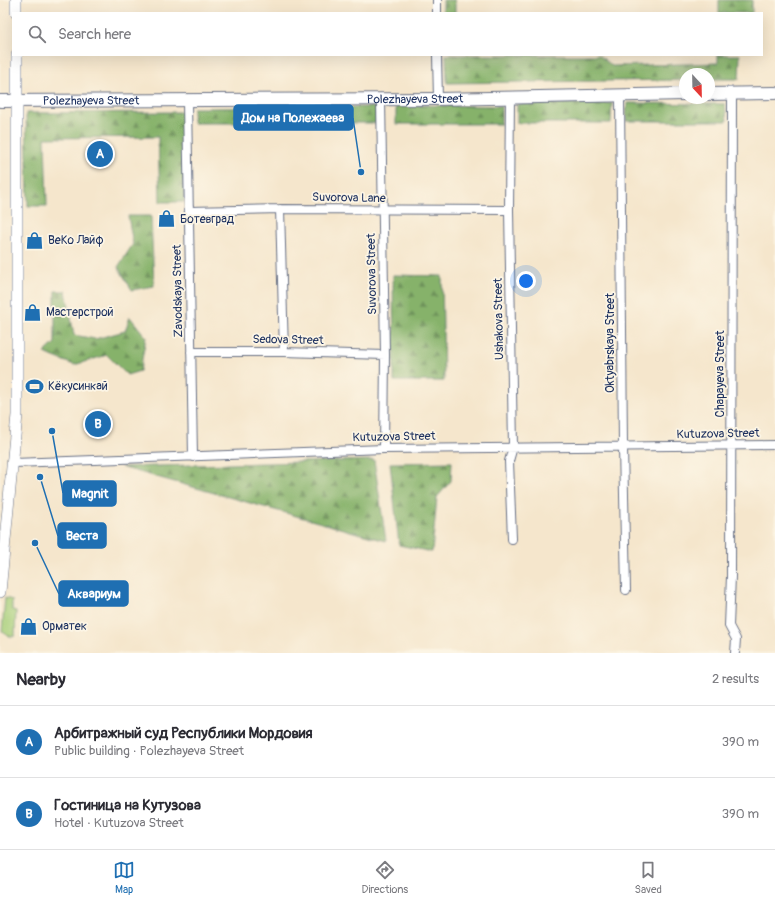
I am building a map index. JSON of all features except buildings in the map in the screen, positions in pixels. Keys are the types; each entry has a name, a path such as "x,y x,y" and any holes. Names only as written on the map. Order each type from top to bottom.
{"main road":[{"path":"16,0 16,12"},
{"path":"0,592 14,464 17,415 17,56"},
{"path":"715,94 775,93"},
{"name":"Polezhayeva Street","path":"0,101 187,101 381,98 438,99 679,94"}],"street":[{"path":"437,0 437,12"},
{"path":"437,56 438,99"},
{"name":"Chapayeva Street","path":"732,93 731,576 729,626 736,639 735,653"},
{"name":"Oktyabrskaya Street","path":"620,96 623,447 626,590"},
{"name":"Ushakova Street","path":"510,97 509,210 513,448 509,461 512,539"},
{"name":"Suvorova Street","path":"381,98 385,354 384,449"},
{"name":"Zavodskaya Street","path":"187,101 193,457"},
{"path":"280,209 284,352"},
{"name":"Suvorova Lane","path":"189,211 280,209 509,210"},
{"name":"Sedova Street","path":"191,352 385,354"},
{"name":"Kutuzova Street","path":"14,464 384,449 775,445"}],"green space":[{"path":"443,0 455,0 455,12 443,12"},
{"path":"719,0 752,0 752,12 719,12"},
{"path":"446,56 600,56 612,66 718,63 718,56 740,56 739,79 715,79 715,68 679,68 679,80 447,83"},
{"path":"612,103 611,123 517,123 517,104"},
{"path":"627,103 725,104 727,121 626,121"},
{"path":"396,105 501,106 501,124 396,124"},
{"path":"376,107 376,123 193,123 193,108"},
{"path":"183,112 184,202 160,202 158,137 45,138 47,206 28,206 26,113"},
{"path":"128,216 151,216 154,286 132,290 118,267 133,244"},
{"path":"393,275 442,276 444,381 394,381"},
{"path":"55,291 66,291 74,335 95,339 125,331 130,317 146,337 140,371 127,375 107,355 74,365 44,353 55,343"},
{"path":"374,460 386,541 121,467"},
{"path":"452,462 451,481 437,497 432,552 399,545 390,463"},
{"path":"5,598 12,600 12,610 16,611 15,636 8,636 2,631"}],"place":[{"name":"Арбитражный суд Республики Мордовия","path":"100,154"},
{"name":"Дом на Полежаева","path":"361,172"},
{"name":"Ботевград","path":"167,219"},
{"name":"ВеКо Лайф","path":"35,240"},
{"name":"Мастерстрой","path":"33,312"},
{"name":"Кёкусинкай","path":"35,386"},
{"name":"Гостиница на Кутузова","path":"98,424"},
{"name":"Magnit","path":"52,431"},
{"name":"Веста","path":"40,477"},
{"name":"Аквариум","path":"35,543"},
{"name":"Орматек","path":"29,626"}]}
